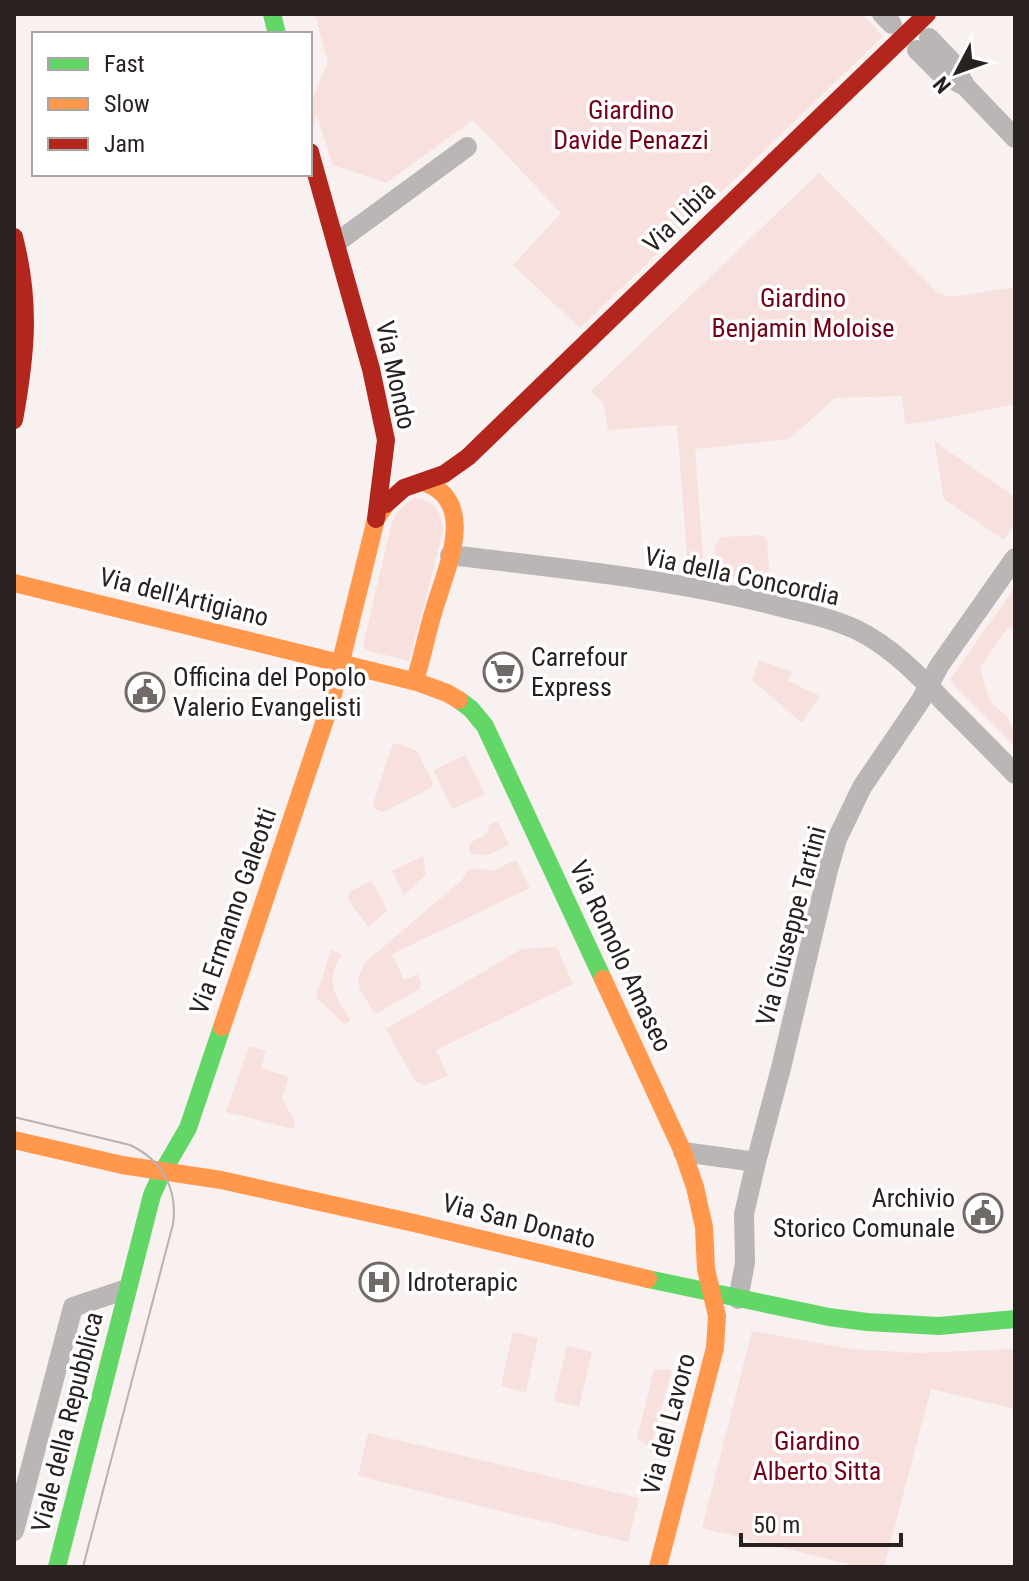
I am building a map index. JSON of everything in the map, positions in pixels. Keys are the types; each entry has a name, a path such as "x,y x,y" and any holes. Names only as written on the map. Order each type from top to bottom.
{"main road":[{"name":"Via Libia","path":"376,519 404,488 444,474 468,457 927,14"},
{"name":"Via Mondo","path":"312,159 371,369 386,440 376,519 341,662"},
{"path":"14,237 21,260 27,311 25,359 14,420"},
{"name":"Via Libia","path":"417,682 450,555 455,527 453,483 468,457"},
{"path":"423,482 441,490 453,508"},
{"name":"Via dell'Artigiano","path":"14,583 417,682"},
{"name":"Via Ermanno Galeotti","path":"163,1171 188,1128 331,702 341,662"},
{"name":"Via Romolo Amaseo","path":"417,682 455,696 468,705 485,726 691,1171 700,1205 706,1269 713,1294"},
{"name":"Via San Donato","path":"14,1140 122,1165 211,1178 713,1294 829,1317 939,1326 1015,1319"},
{"name":"Viale della Repubblica","path":"57,1567 152,1195 163,1171"},
{"name":"Via del Lavoro","path":"658,1567 715,1348 717,1316 713,1294"}],"street":[{"path":"923,44 939,72 966,87 1015,138"},
{"path":"336,243 467,147"},
{"name":"Via della Concordia","path":"450,555 688,586 831,620 858,630 897,657 928,685 1015,774"},
{"name":"Via Giuseppe Tartini","path":"738,1299 745,1268 743,1221 837,839 862,787 921,700 939,666 1015,558"},
{"path":"683,1152 756,1162"},
{"name":"Viale della Repubblica","path":"14,1531 73,1307 127,1289"}],"green space":[{"name":"Giardino Davide Penazzi","path":"315,14 862,14 883,36 580,328 513,265 561,213 473,120 386,183 333,165 316,113 312,136 312,100 328,62"},
{"name":"Giardino Benjamin Moloise","path":"819,173 938,293 952,297 1015,287 1015,404 905,424 902,396 835,398 789,439 695,449 704,570 688,568 677,425 608,430 604,405 591,391"},
{"path":"934,441 1015,497 1015,523 1004,540 944,499"},
{"path":"418,498 437,510 443,532 409,661 366,650 363,646 392,522 402,507"},
{"path":"762,535 767,540 770,584 717,573 715,545 722,537"},
{"path":"1015,587 1015,627 1008,628 980,667 989,700 1007,717 1015,732 1015,746 951,682 951,678"},
{"path":"759,660 792,672 788,681 820,696 802,723 752,680"},
{"path":"395,743 417,751 433,783 431,788 383,812 373,805"},
{"path":"465,755 485,794 452,809 434,772"},
{"path":"498,821 509,845 488,855 470,854 470,844 485,834 489,825"},
{"path":"423,856 426,875 404,895 392,871"},
{"path":"516,860 530,888 392,954 404,980 418,974 421,985 419,989 374,1012 359,986 360,974 368,960 462,880 469,869 495,870"},
{"path":"371,881 387,909 368,927 348,899 351,891"},
{"path":"557,947 573,984 436,1050 448,1076 424,1085 415,1081 386,1029 520,950"},
{"path":"331,950 342,955 333,973 333,981 337,997 351,1021 344,1024 316,997"},
{"path":"249,1046 266,1051 261,1068 289,1077 282,1099 295,1121 293,1129 226,1112"},
{"name":"Giardino Alberto Sitta","path":"752,1331 852,1349 917,1353 1015,1349 1015,1409 931,1389 884,1567 860,1567 702,1528"},
{"path":"513,1332 538,1338 526,1392 501,1386"},
{"path":"567,1346 592,1352 579,1407 554,1401"},
{"path":"654,1369 672,1370 651,1447 637,1439"},
{"path":"368,1433 639,1498 628,1542 358,1476"}],"tram line":[{"path":"14,1117 130,1145 159,1167 173,1199 173,1224 83,1567"}],"traffic: fast":[{"path":"272,14 276,32"},
{"path":"459,700 485,726 603,979"},
{"path":"57,1567 152,1195 188,1128 222,1027"},
{"path":"648,1279 829,1317 867,1322 939,1326 1015,1319"}],"traffic: slow":[{"path":"417,682 454,538 450,505 440,491 423,482"},
{"path":"222,1027 331,702 376,519 386,504"},
{"path":"14,583 417,682 459,700"},
{"path":"603,979 683,1152 695,1187 704,1227 706,1269 717,1316 715,1348 658,1567"},
{"path":"14,1140 122,1165 221,1180 648,1279"}],"traffic: jam":[{"path":"590,339 927,14"},
{"path":"312,159 371,369 386,440 376,519"},
{"path":"14,237 25,307 21,373 14,420"},
{"path":"386,504 404,488 444,474 468,457 590,339"}],"place":[{"name":"Carrefour Express","path":"503,672"},
{"name":"Officina del Popolo Valerio Evangelisti","path":"145,692"},
{"name":"Archivio Storico Comunale","path":"983,1213"},
{"name":"Idroterapic","path":"379,1282"}]}
